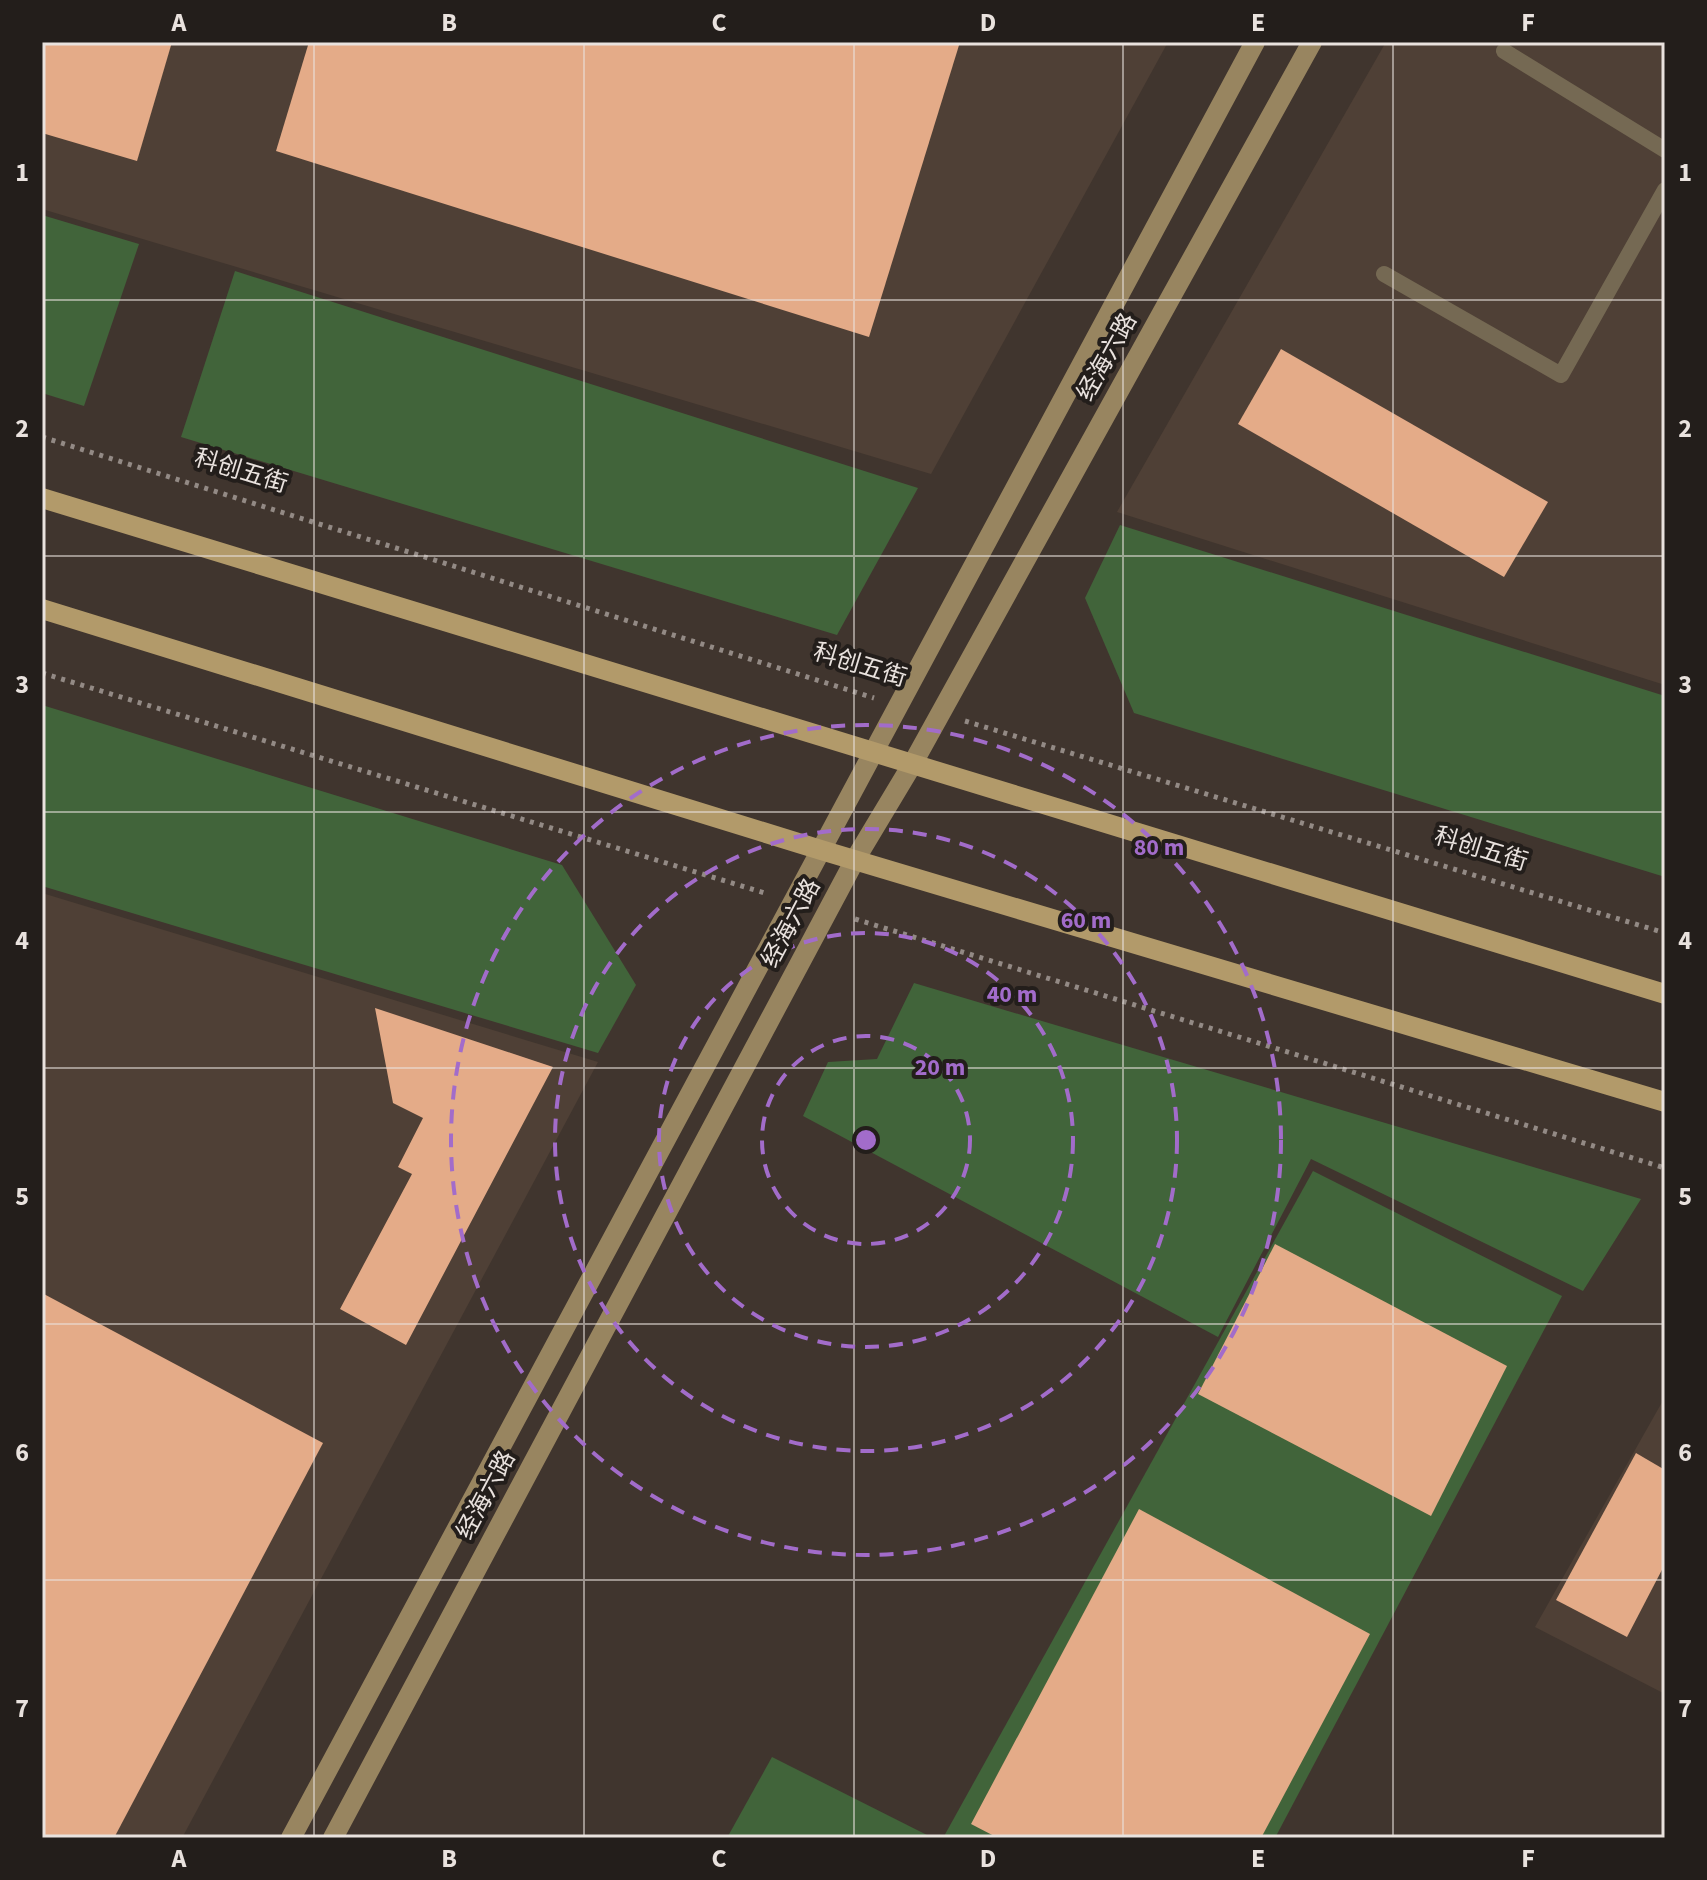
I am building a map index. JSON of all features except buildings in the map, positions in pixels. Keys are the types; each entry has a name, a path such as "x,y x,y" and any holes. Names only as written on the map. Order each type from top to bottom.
{"main road":[{"name":"经海六路","path":"291,1838 1255,42"},
{"name":"经海六路","path":"333,1838 856,858 913,763 1312,42"},
{"path":"42,498 1665,994"},
{"path":"42,609 821,850 1665,1102"}],"lane":[{"path":"1504,51 1665,150"},
{"path":"1384,274 1561,375 1665,190"}],"path":[{"name":"科创五街","path":"42,437 900,706"},
{"name":"科创五街","path":"940,714 1665,933"}],"shaded area":[{"path":"42,42 1168,42 931,474 42,209"},
{"path":"1386,42 1665,42 1665,685 1117,512"},
{"path":"42,893 598,1062 182,1838 42,1838"},
{"path":"1665,1397 1665,1694 1535,1627"}],"green space":[{"path":"42,215 139,244 84,406 42,393"},
{"path":"235,271 918,488 837,635 181,437"},
{"path":"1120,525 1665,696 1665,877 1134,713 1085,598"},
{"path":"42,705 562,865 636,985 598,1053 42,886"},
{"path":"914,983 1641,1199 1583,1291 1311,1159 1218,1337 803,1116 828,1062 877,1059"},
{"path":"1313,1171 1562,1296 1275,1838 943,1838"},
{"path":"772,1757 933,1838 727,1838"}]}
